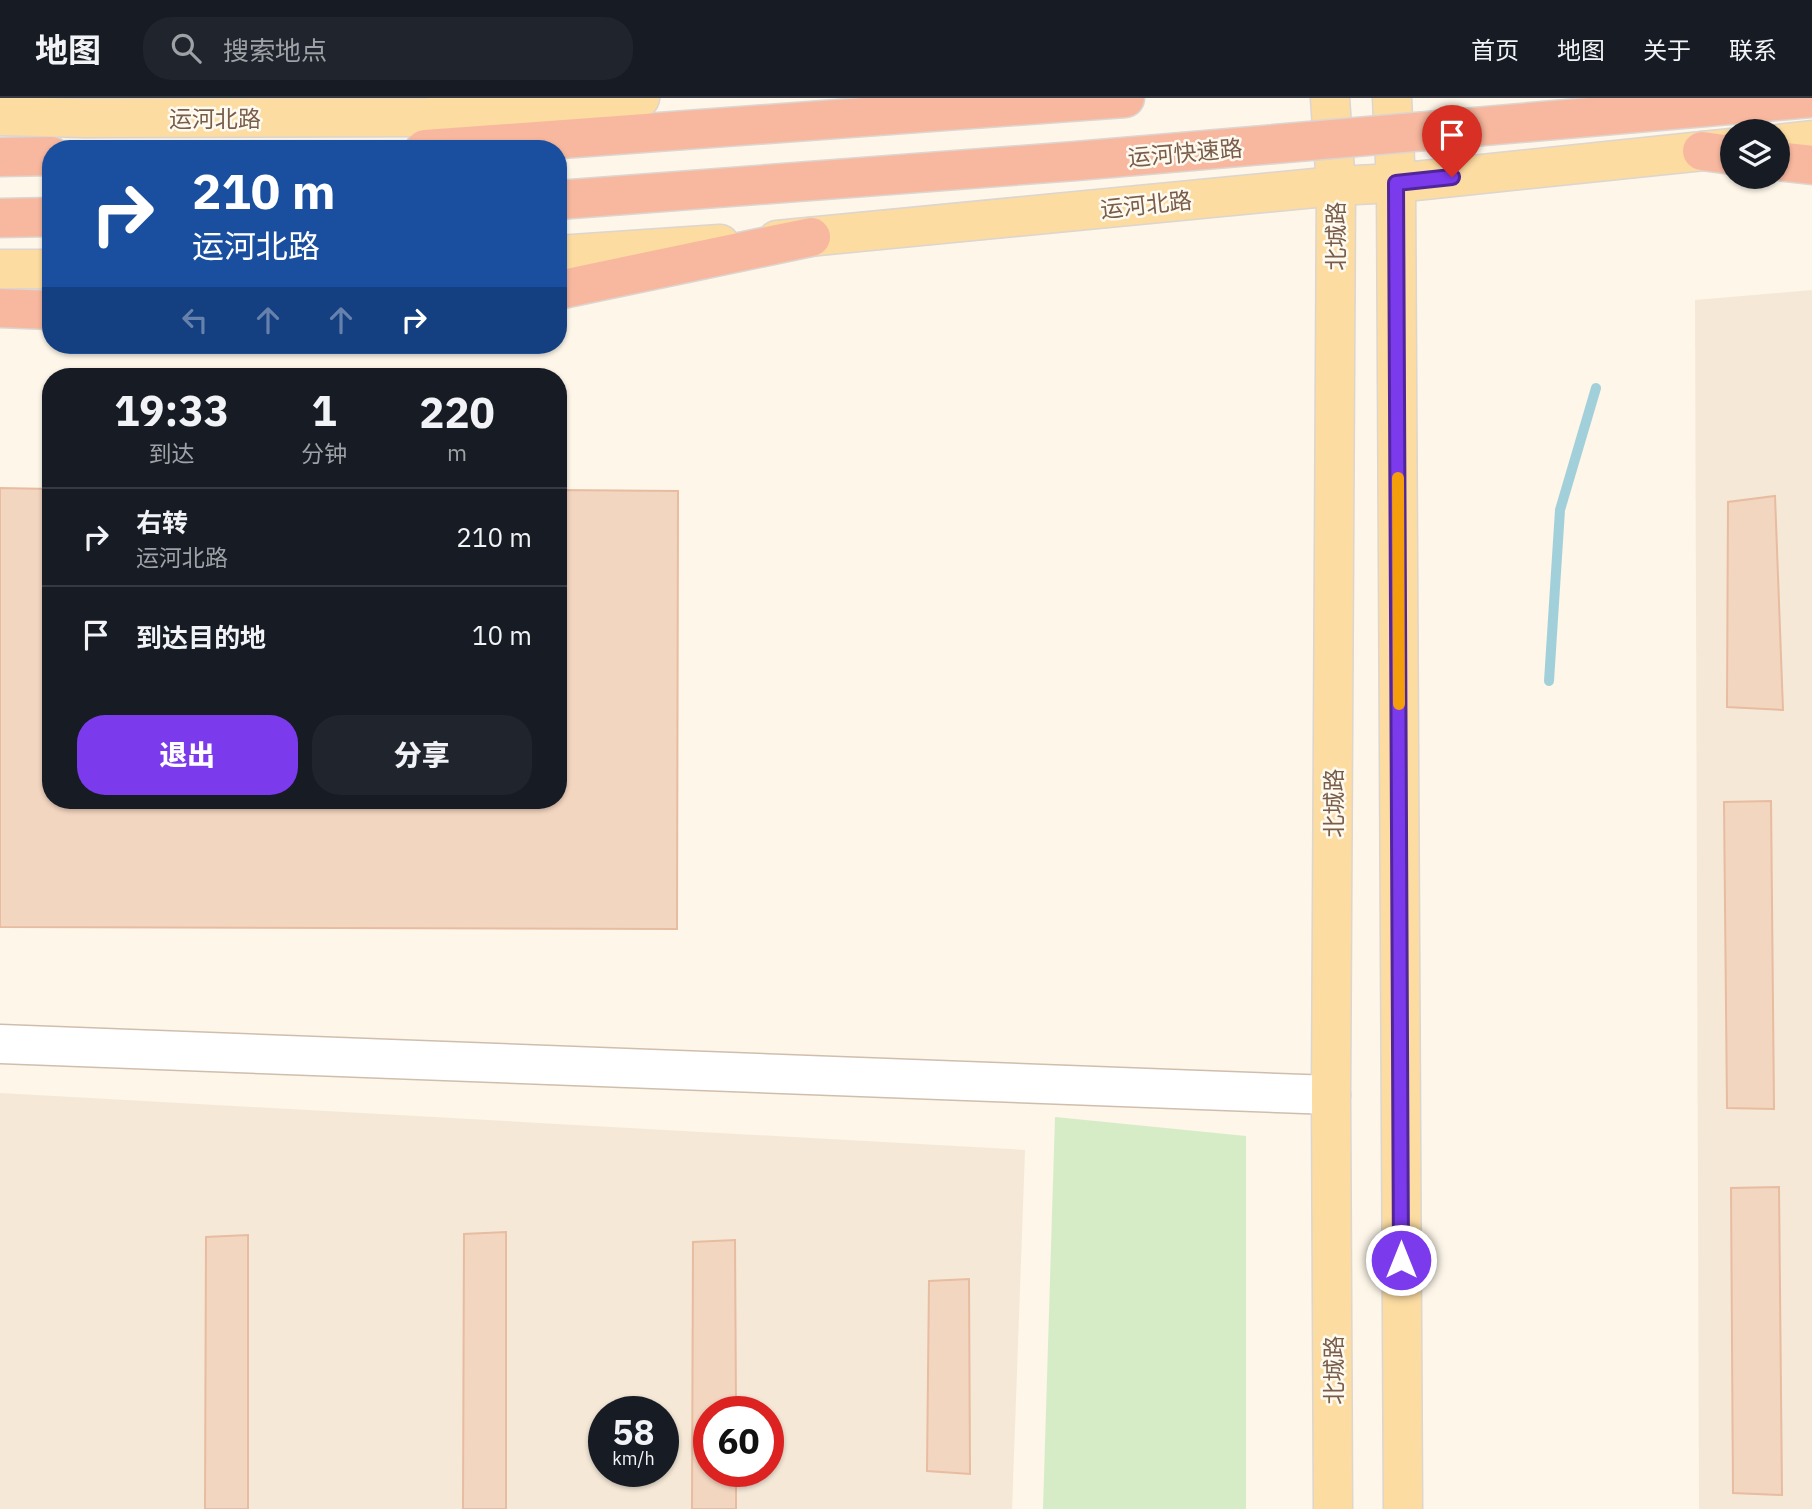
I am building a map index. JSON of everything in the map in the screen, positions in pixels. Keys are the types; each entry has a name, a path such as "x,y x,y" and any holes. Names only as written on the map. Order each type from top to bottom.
{"highway":[{"path":"549,140 1125,98"},
{"name":"运河快速路","path":"567,199 1076,161 1812,98"},
{"path":"0,157 42,156"},
{"path":"1790,162 1812,165"},
{"path":"0,218 42,217"},
{"path":"567,288 811,237"},
{"path":"0,308 42,310"}],"main road":[{"name":"运河北路","path":"0,116 429,117 640,98"},
{"name":"北城路","path":"1330,98 1336,186 1331,1095 1333,1509"},
{"path":"1392,98 1396,183 1403,1509"},
{"path":"1790,143 1812,140"},
{"name":"运河北路","path":"567,254 811,237 1720,152"},
{"path":"0,269 42,269"}],"street":[{"path":"0,1044 1331,1095"}],"shaded area":[{"path":"1812,290 1812,1509 1699,1509 1695,300"},
{"path":"0,1093 1025,1150 1012,1509 0,1509"}],"green space":[{"path":"1055,1117 1246,1136 1246,1509 1043,1509"}],"building":[{"path":"0,488 42,489 42,809 567,809 567,490 678,491 677,929 0,927"},
{"path":"1775,496 1783,710 1727,707 1728,502"},
{"path":"1771,801 1774,1109 1727,1108 1724,802"},
{"path":"1779,1187 1782,1495 1733,1493 1731,1188"},
{"path":"506,1232 506,1509 463,1509 464,1234"},
{"path":"248,1235 248,1509 205,1509 206,1237"},
{"path":"735,1240 736,1396 693,1396 693,1487 736,1487 736,1509 692,1509 693,1242"},
{"path":"969,1279 970,1474 927,1471 929,1281"}],"waterway":[{"path":"1549,681 1560,510 1596,388"}],"slow traffic":[{"path":"1398,478 1399,704"}],"route":[{"path":"1401,1260 1396,183 1452,177"}]}
